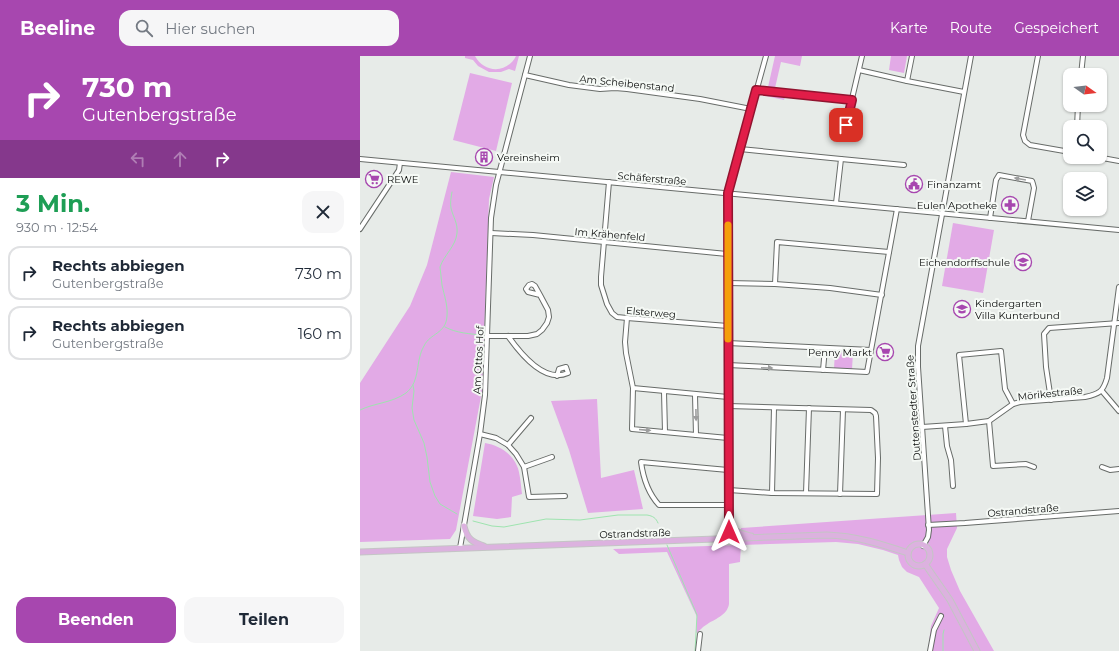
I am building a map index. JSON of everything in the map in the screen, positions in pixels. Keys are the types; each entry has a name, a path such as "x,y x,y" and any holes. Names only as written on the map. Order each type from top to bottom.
{"main road":[{"path":"728,522 734,530 754,537"},
{"path":"464,526 466,535 471,540 489,547"},
{"name":"Ostrandstraße","path":"360,552 827,535 868,540 908,553"},
{"path":"914,546 923,546 928,551 928,560 925,564 919,566 913,564 909,559 908,553 914,546"},
{"path":"925,564 950,600 977,651"}],"street":[{"name":"Am Ottos Hof","path":"460,548 480,434 485,395 493,203 530,56"},
{"path":"729,538 728,193 766,56"},
{"path":"844,137 862,56"},
{"path":"907,82 912,56"},
{"name":"Duttenstedter Straße","path":"923,546 928,537 928,525 918,346 971,56"},
{"path":"1038,56 1023,135 1025,141 1030,145 1063,151"},
{"path":"1082,68 1084,56"},
{"path":"859,70 907,82 964,92"},
{"name":"Am Scheibenstand","path":"525,75 569,85 600,89 627,89 700,99 751,109"},
{"path":"756,90 852,100"},
{"path":"740,148 904,165"},
{"name":"Schäferstraße","path":"360,159 1119,230"},
{"path":"836,203 841,159"},
{"path":"1107,159 1119,161"},
{"path":"360,229 399,170 400,163"},
{"path":"990,218 996,180 999,175 1032,181 1034,184 1028,221"},
{"name":"Elsterweg","path":"609,182 601,277 603,294 612,313 617,317 728,326"},
{"path":"728,365 867,372 897,209"},
{"name":"Im Krähenfeld","path":"491,233 533,235 728,254"},
{"path":"775,284 777,242 889,252"},
{"path":"728,283 775,284 830,288 882,295"},
{"path":"1119,287 1117,323 1108,378 1102,391 1119,411"},
{"path":"488,336 532,336 542,330 547,323 549,316 548,310 540,295"},
{"path":"627,318 625,348 633,388 632,429 728,438"},
{"path":"1051,400 1046,367 1044,334 1049,328 1117,323"},
{"path":"508,336 524,357 545,372 557,376"},
{"path":"728,343 871,350"},
{"path":"824,370 825,348"},
{"path":"966,424 959,355 1001,351 1005,389 1013,404"},
{"path":"633,388 728,397"},
{"name":"Mörikestraße","path":"922,427 989,421 1013,404 1020,402 1085,398 1102,391"},
{"path":"664,392 665,432"},
{"path":"695,395 696,435"},
{"path":"728,406 871,410 876,416 878,458 877,494 772,493 729,490"},
{"path":"772,493 774,408"},
{"path":"806,493 809,408"},
{"path":"840,494 843,410"},
{"path":"508,445 531,418"},
{"path":"989,421 993,466 1026,464 1034,467"},
{"path":"945,426 947,446 951,460 953,486"},
{"path":"480,434 496,438 508,445 516,454 524,467 528,497 565,496"},
{"path":"524,467 552,457"},
{"path":"728,470 641,462 648,486 654,500 659,505 729,505"},
{"path":"1102,467 1110,470 1119,469"},
{"name":"Ostrandstraße","path":"928,525 1119,511"},
{"path":"930,651 934,630 941,616"},
{"path":"698,651 700,634"}],"shaded area":[{"path":"465,56 475,56 484,66 496,69 507,66 516,56 519,56 515,71 509,69 501,72 489,72 478,66 473,60 465,58"},
{"path":"775,56 802,56 800,66 781,62 775,88 787,91 784,100 766,96"},
{"path":"891,56 907,56 904,73 889,70"},
{"path":"470,73 512,83 496,151 453,140"},
{"path":"451,172 494,177 489,199 482,391 456,530 450,539 360,542 360,383 410,306 427,265"},
{"path":"953,223 994,230 983,293 942,286"},
{"path":"835,350 853,351 852,370 834,369"},
{"path":"597,399 601,478 634,470 643,509 588,513 569,450 551,401"},
{"path":"485,443 504,450 515,461 518,469 522,494 512,497 511,517 497,519 473,516"},
{"path":"956,513 957,528 947,549 947,557 960,591 994,651 928,651 931,626 939,608 919,577 907,572 902,567 898,555 883,550 858,544 836,542 741,545 740,562 729,564 729,604 726,612 696,633 697,617 667,552 619,554 613,549 740,545 741,528"}],"waterway":[{"path":"360,410 395,399 406,393 411,388 416,377 421,352 424,346 430,338 441,330 446,322 447,308 440,267 452,246 457,233 451,206 452,192"},
{"path":"445,327 458,332 483,335"},
{"path":"413,385 414,391 412,408 414,420 424,443 430,482 435,496 440,504 457,514"},
{"path":"473,521 492,526 504,527 546,519 580,520 618,515 647,515 654,518 658,523"},
{"path":"667,545 697,615 695,651"},
{"path":"943,651 944,630"}],"slow traffic":[{"path":"728,225 728,339"}],"place":[{"name":"Vereinsheim","path":"484,157"},
{"name":"REWE","path":"374,179"},
{"name":"Finanzamt","path":"914,184"},
{"name":"Eulen Apotheke","path":"1010,205"},
{"name":"Eichendorffschule","path":"1023,262"},
{"name":"Kindergarten Villa Kunterbund","path":"962,309"},
{"name":"Penny Markt","path":"885,352"}],"route":[{"path":"729,532 728,193 756,90 852,100 846,125"}]}
